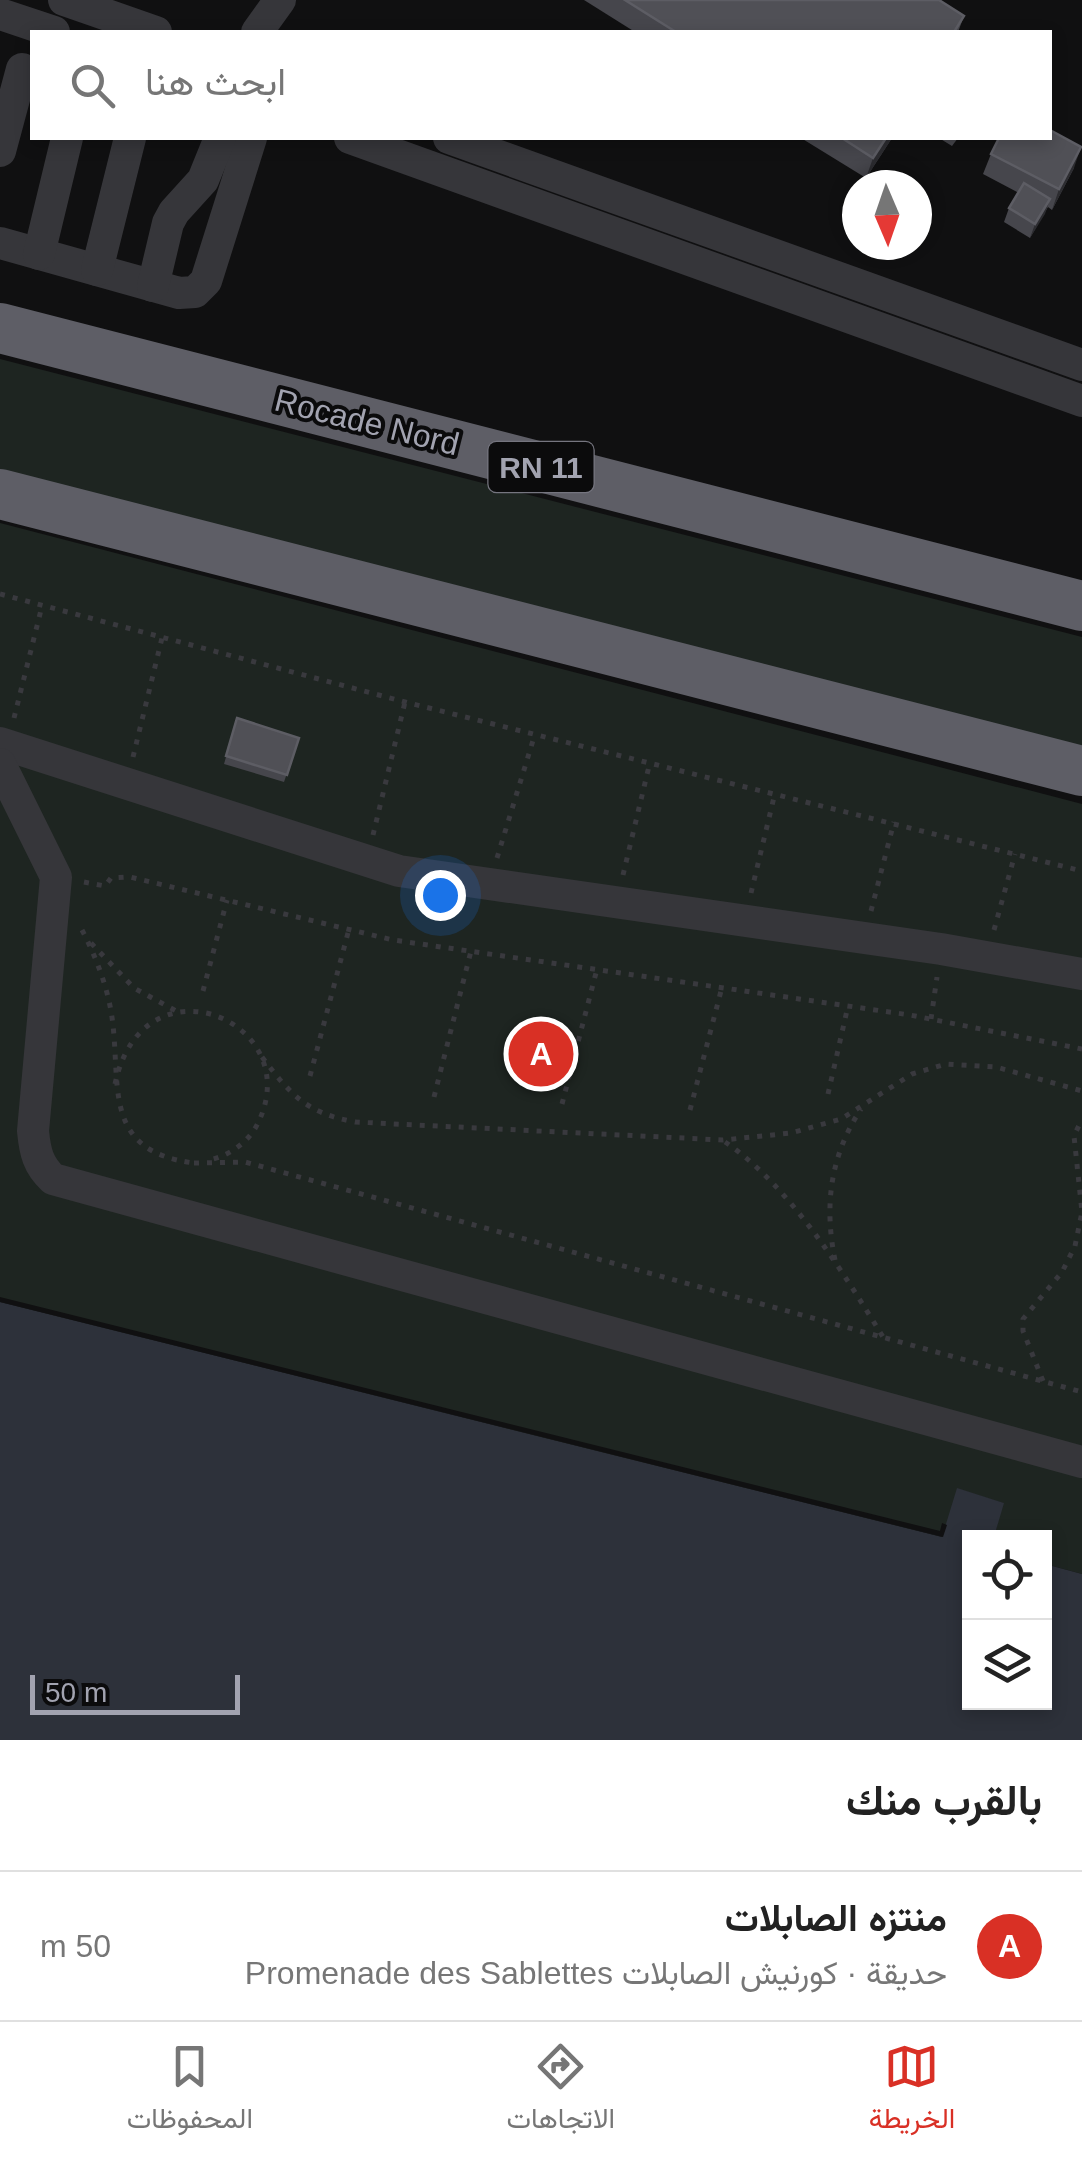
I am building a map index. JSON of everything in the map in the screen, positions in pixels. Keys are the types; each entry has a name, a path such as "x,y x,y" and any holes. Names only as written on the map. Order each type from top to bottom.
{"highway":[{"name":"Rocade Nord","path":"0,328 1082,606"},
{"path":"0,494 1082,771"}],"street":[{"path":"64,0 150,30"},
{"path":"258,30 280,0"},
{"path":"0,14 48,30"},
{"path":"0,151 18,68"},
{"path":"39,254 67,140"},
{"path":"96,270 129,140"},
{"path":"153,286 168,223 203,180 224,140"},
{"path":"0,243 153,286 195,292 206,282 225,140"},
{"path":"356,140 1082,401"},
{"path":"455,140 1082,365"},
{"path":"849,317 866,288"},
{"path":"2,751 127,784 398,871 864,938 1082,974"},
{"path":"2,751 56,877 33,1131 35,1153 53,1179 1082,1462"}],"path":[{"path":"0,594 405,702 1082,871"},
{"path":"2,751 42,606"},
{"path":"127,784 162,638"},
{"path":"367,862 405,702"},
{"path":"489,884 535,734"},
{"path":"616,902 650,762"},
{"path":"744,920 775,793"},
{"path":"864,938 894,822"},
{"path":"988,957 1014,854"},
{"path":"56,877 105,886 111,878 130,876 393,940 931,1018 1082,1049"},
{"path":"203,990 227,900"},
{"path":"310,1076 349,929"},
{"path":"178,1012 120,977 86,936 111,1010 118,1110 130,1132 149,1150 170,1160 245,1162 1082,1392"},
{"path":"434,1097 471,951"},
{"path":"562,1104 597,969"},
{"path":"931,1018 937,975"},
{"path":"690,1110 722,987"},
{"path":"828,1094 848,1006"},
{"path":"115,1084 120,1059 134,1037 154,1020 178,1012 204,1012 228,1020 248,1036 299,1101 331,1118 355,1122 723,1140 791,1134 841,1119 912,1074 946,1064 996,1067 1082,1090"},
{"path":"194,1163 218,1158 238,1147 255,1130 265,1108 268,1082 262,1057"},
{"path":"836,1263 829,1230 830,1184 848,1130 863,1106"},
{"path":"1043,1381 1023,1331 1023,1320 1062,1272 1079,1237 1082,1212 1074,1136 1082,1119"},
{"path":"723,1140 750,1158 836,1263 884,1337"}],"shaded area":[{"path":"0,359 1082,637 1082,750 0,471"},
{"path":"0,523 1082,804 1082,1574 1052,1566 1052,1530 996,1530 1003,1503 958,1489 943,1537 0,1302"},
{"path":"0,1302 942,1537 957,1488 1004,1503 996,1530 962,1530 962,1710 1052,1710 1052,1566 1082,1574 1082,1740 0,1740"}],"pier":[{"path":"0,1297 940,1531 942,1523 947,1525 943,1537 0,1302"}],"building":[{"path":"625,0 939,0 964,16 955,30 673,30"},
{"path":"1052,131 1081,147 1059,189 991,154 998,140 1052,140"},
{"path":"845,140 885,140 873,158"},
{"path":"1024,183 1050,199 1035,224 1009,208"},
{"path":"237,718 299,738 287,775 226,756"}],"place":[{"name":"منتزه الصابلات","path":"541,1054"}]}
